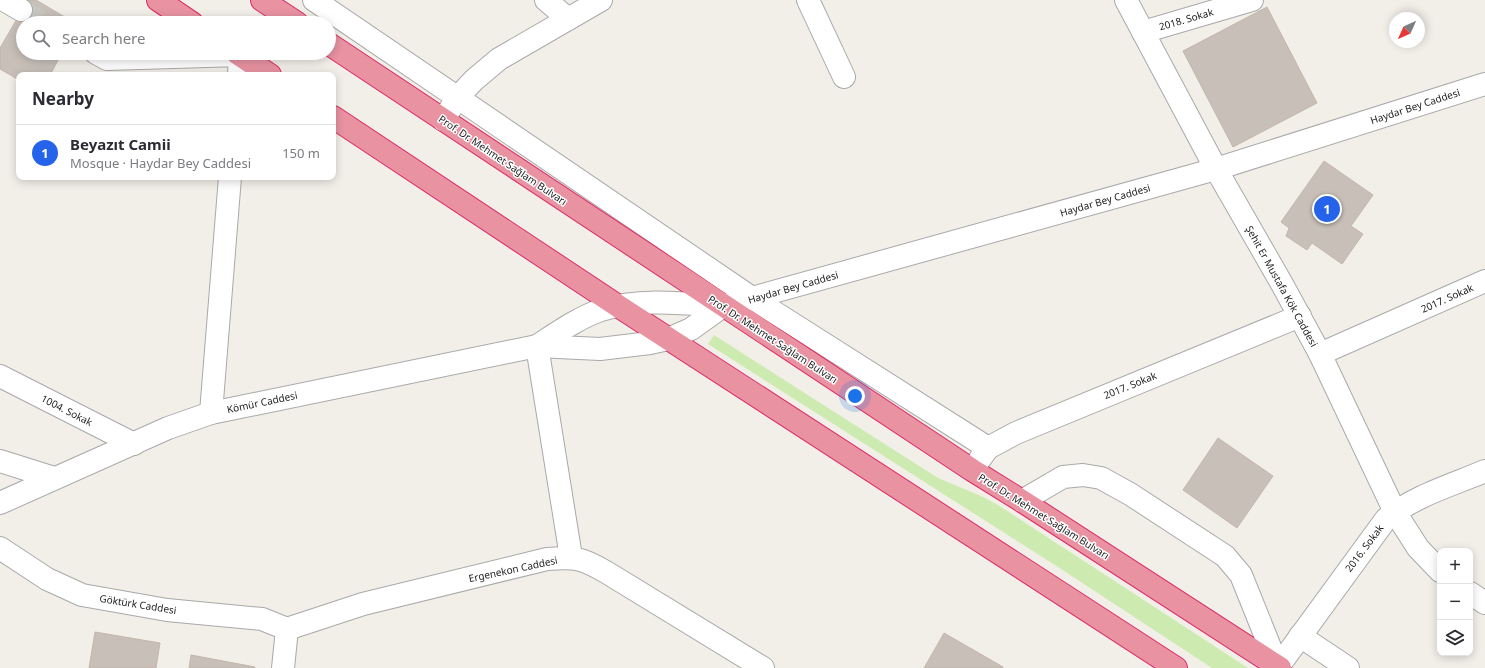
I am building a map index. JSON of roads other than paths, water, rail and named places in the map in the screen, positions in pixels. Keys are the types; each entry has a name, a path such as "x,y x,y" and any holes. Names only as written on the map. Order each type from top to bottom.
{"highway":[{"path":"158,0 182,16"},
{"path":"262,0 286,16"},
{"name":"Prof. Dr. Mehmet Sağlam Bulvarı","path":"336,49 972,470 1022,500 1279,667"},
{"path":"239,61 263,72"},
{"path":"336,119 668,339 1176,668"}],"street":[{"path":"314,0 752,298 988,448"},
{"path":"546,0 568,19"},
{"path":"443,120 458,98 478,76 499,59 601,0"},
{"path":"808,0 844,77"},
{"name":"Şehit Er Mustafa Kök Caddesi","path":"1126,0 1216,169 1320,354 1395,512 1418,548 1437,568"},
{"name":"2018. Sokak","path":"1143,32 1252,0"},
{"path":"173,60 239,61"},
{"name":"Haydar Bey Caddesi","path":"723,306 1216,169 1485,84"},
{"path":"211,412 230,180"},
{"name":"2017. Sokak","path":"1320,354 1485,281"},
{"path":"537,346 585,317 618,306 645,303 723,306"},
{"path":"537,346 600,348 650,343 668,339 691,329 723,306"},
{"name":"2017. Sokak","path":"972,470 988,448 1016,433 1300,316"},
{"path":"537,346 571,557"},
{"name":"Kömür Caddesi","path":"0,503 168,428 211,412 537,346"},
{"name":"1004. Sokak","path":"0,376 134,444"},
{"path":"0,461 54,478"},
{"name":"2016. Sokak","path":"1279,667 1376,532 1395,512 1416,500 1485,470"},
{"path":"1022,500 1063,477 1083,475 1102,478 1130,494 1225,556 1241,575 1279,667"},
{"name":"Göktürk Caddesi","path":"0,548 47,579 82,595 167,610 262,619 287,629"},
{"name":"Ergenekon Caddesi","path":"287,629 363,604 547,559 571,557 585,560 606,572 763,668"},
{"path":"1473,595 1485,603"},
{"path":"282,668 287,629"},
{"path":"1300,636 1348,668"}],"tunnel":[{"path":"21,10 32,16"}],"place":[{"name":"Beyazıt Camii","path":"1327,209"}]}
